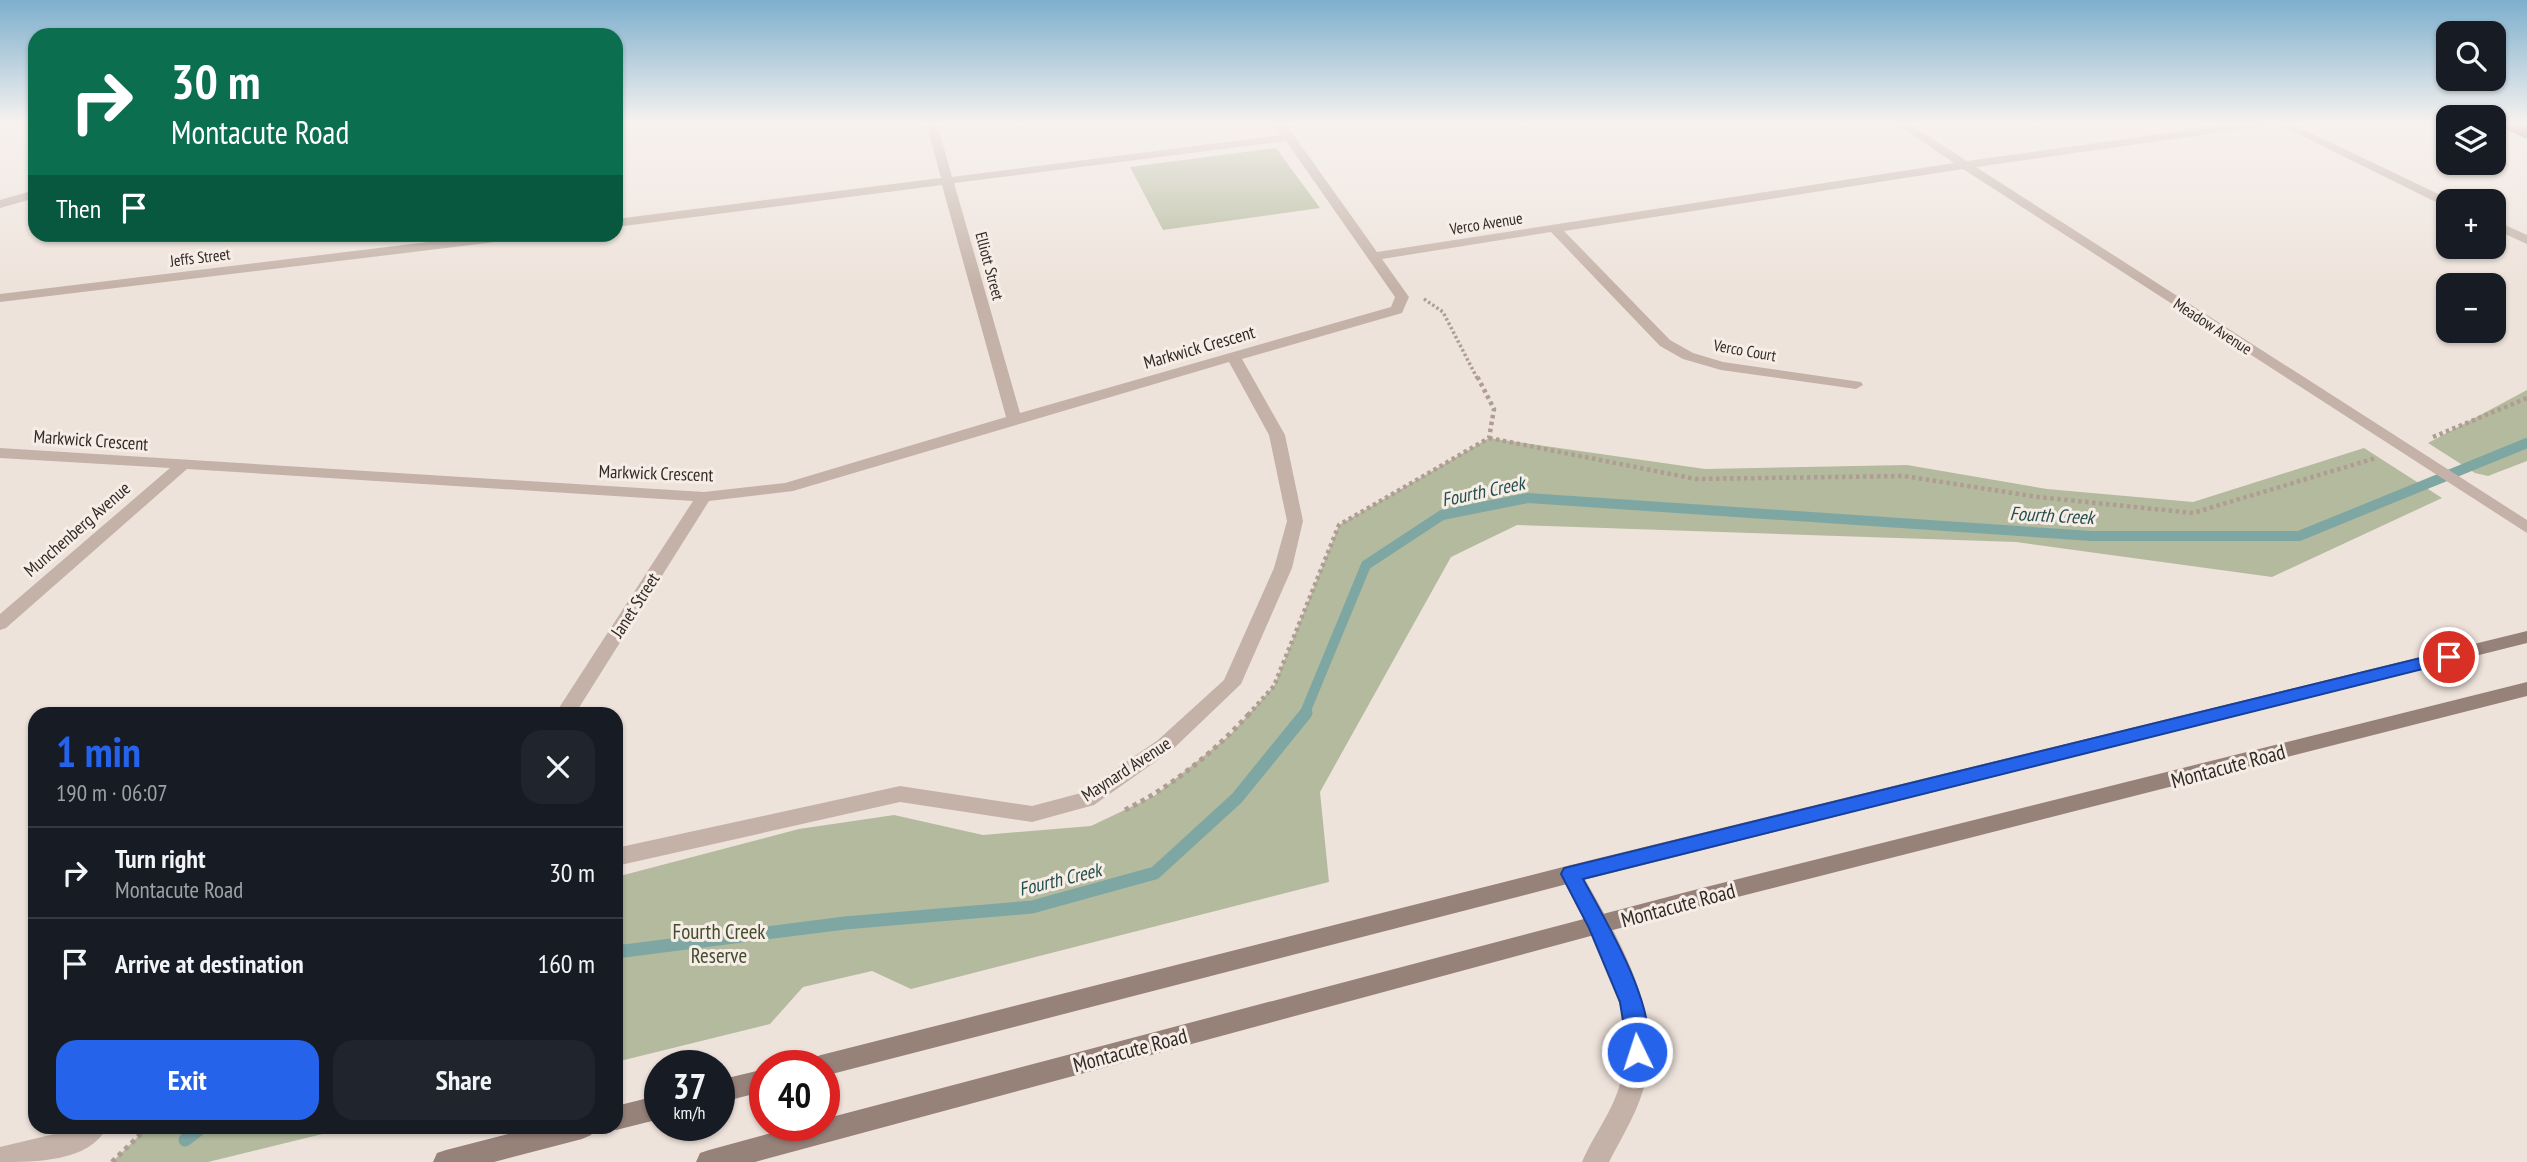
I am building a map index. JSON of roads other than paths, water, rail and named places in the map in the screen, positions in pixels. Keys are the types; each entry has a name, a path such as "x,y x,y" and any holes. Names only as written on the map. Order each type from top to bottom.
{"main road":[{"path":"840,1061 1571,874 2527,637"},
{"name":"Montacute Road","path":"709,1162 1598,926 2527,689"},
{"path":"623,1116 644,1111"},
{"path":"446,1162 555,1134"}],"street":[{"name":"Elliott Street","path":"948,177 1014,419"},
{"path":"623,222 978,177"},
{"path":"1318,177 1375,256"},
{"name":"Verco Avenue","path":"1375,256 1884,177"},
{"name":"Meadow Avenue","path":"1983,177 2527,528"},
{"path":"2394,177 2436,197"},
{"path":"0,204 28,196"},
{"name":"Verco Court","path":"1554,228 1665,343 1688,356 1721,366 1856,385"},
{"path":"2506,230 2527,240"},
{"name":"Jeffs Street","path":"0,299 464,242"},
{"name":"Markwick Crescent","path":"0,453 704,497 787,488 1014,419 1397,310 1402,297 1375,256"},
{"name":"Maynard Avenue","path":"623,855 900,794 1032,814 1087,799 1166,745 1233,684 1283,568 1295,521 1277,435 1234,358"},
{"name":"Munchenberg Avenue","path":"0,624 182,466"},
{"name":"Janet Street","path":"569,707 704,497"},
{"path":"1571,874 1598,926 1631,1002 1638,1032 1636,1072 1595,1162"},
{"path":"0,1159 78,1141 86,1134"}],"waterway":[{"name":"Fourth Creek","path":"1304,715 1366,565 1442,515 1528,498 2092,536 2299,536 2527,443"},
{"name":"Fourth Creek","path":"623,951 845,923 1032,907 1155,873 1237,798 1306,713"},
{"name":"Fourth Creek","path":"185,1140 193,1134"}],"park label":[{"name":"Fourth Creek Reserve","path":"719,943"}]}
